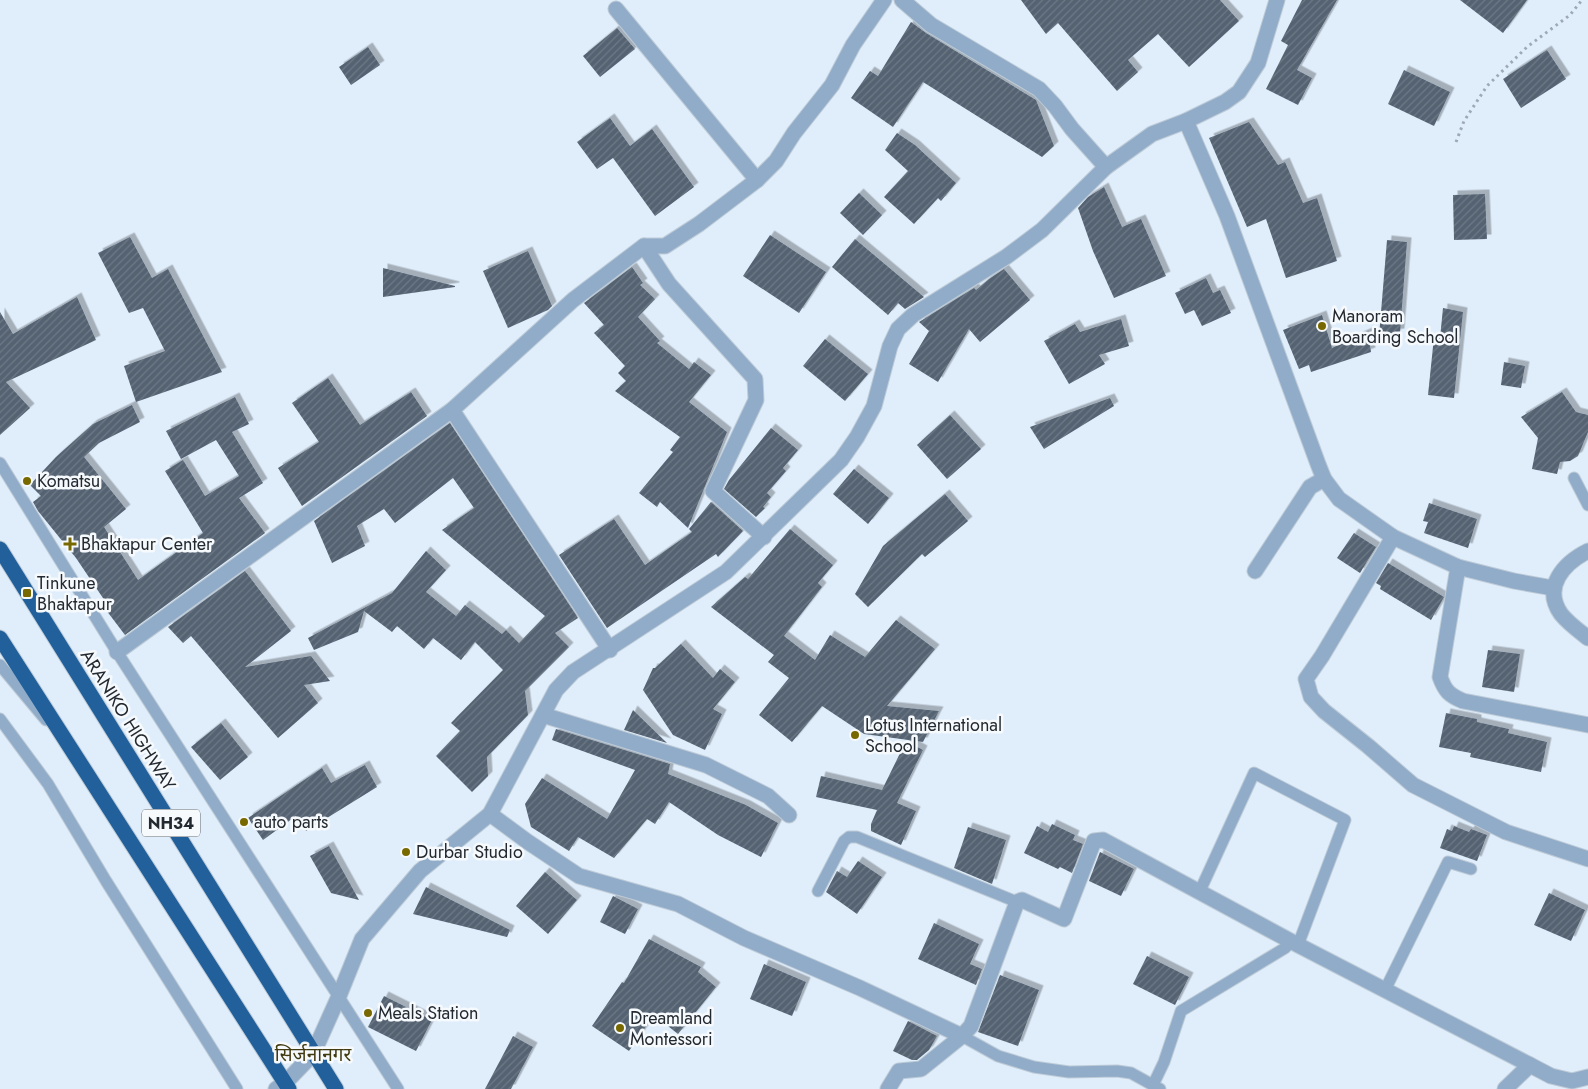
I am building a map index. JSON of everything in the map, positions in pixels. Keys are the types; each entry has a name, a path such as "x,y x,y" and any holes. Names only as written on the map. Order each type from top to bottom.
{"highway":[{"name":"ARANIKO HIGHWAY","path":"0,549 336,1089"},
{"name":"NH34","path":"0,638 78,757 283,1087"}],"street":[{"path":"118,652 452,410 572,300 644,246 665,246 699,224 757,180 776,161 794,133 832,84 853,46 884,0"},
{"path":"902,0 931,25 1039,89 1106,167"},
{"path":"283,1087 313,1054 362,939 420,872 490,814 556,690 573,672 610,650 726,572 841,460 857,437 874,406 890,346 898,329 913,316 1006,257 1042,230 1106,167 1152,134 1186,121 1225,102 1239,92 1258,63 1277,0"},
{"path":"616,9 757,180"},
{"path":"1186,121 1226,216 1324,479 1338,499 1393,537 1458,567 1514,581 1553,588"},
{"path":"644,246 669,284 756,378 756,400 713,491 764,537"},
{"path":"452,410 610,650"},
{"path":"1255,571 1310,487 1324,479"},
{"path":"1393,537 1322,656 1306,679 1311,697 1324,711 1414,785 1506,832 1588,859"},
{"path":"1588,551 1575,558 1563,570 1553,588 1555,602 1561,614 1588,638"},
{"path":"1458,567 1440,677 1444,687 1451,696 1463,702 1588,725"},
{"path":"543,715 706,765 768,796 789,816"},
{"path":"490,814 578,876 678,904 744,938 860,988 962,1036"},
{"path":"888,1089 899,1071 921,1069 962,1036 971,1026 1017,902 1022,900 1064,920 1094,841 1104,840 1294,944 1530,1065 1552,1082 1572,1081 1588,1077"},
{"path":"1505,1089 1530,1065"}],"lane":[{"path":"0,463 118,652 398,1089"},
{"path":"1574,478 1588,505"},
{"path":"0,665 78,757"},
{"path":"0,719 48,784 106,881 237,1089"},
{"path":"962,1036 998,1056 1034,1067 1069,1072 1117,1071 1131,1073 1156,1087 1181,1011 1294,944 1345,820 1254,773 1199,893"},
{"path":"818,891 844,841 849,837 857,837 1017,902"},
{"path":"1384,990 1448,862 1471,868"}],"path":[{"path":"1456,142 1468,115 1487,86 1527,47 1570,15 1582,0"}],"building":[{"path":"1021,0 1220,0 1239,21 1189,67 1158,34 1128,60 1138,72 1117,91 1058,23 1046,34"},
{"path":"1302,0 1337,0 1297,70 1312,78 1298,105 1266,89 1288,45 1281,41"},
{"path":"1460,0 1527,0 1503,33"},
{"path":"911,22 1036,100 1054,146 1042,157 923,82 893,127 851,98 870,71 878,76"},
{"path":"617,28 635,49 600,77 583,56"},
{"path":"368,47 380,65 351,85 339,67"},
{"path":"1547,50 1566,79 1521,108 1503,79"},
{"path":"1404,70 1450,92 1434,126 1388,104"},
{"path":"610,118 630,146 652,129 694,187 655,216 613,158 597,169 577,142"},
{"path":"1249,122 1278,165 1285,162 1303,203 1317,198 1337,261 1286,278 1266,219 1247,227 1209,138"},
{"path":"897,133 915,145 956,183 941,201 938,198 914,224 884,197 908,171 885,150"},
{"path":"1104,187 1122,227 1141,219 1166,276 1114,298 1093,251 1078,208 1088,197"},
{"path":"859,193 882,215 863,235 840,213"},
{"path":"1485,194 1487,239 1454,240 1453,195"},
{"path":"770,235 826,272 799,313 743,276"},
{"path":"130,237 152,278 168,269 222,372 136,402 124,366 165,351 143,308 129,313 98,253"},
{"path":"855,239 924,297 905,309 898,303 888,315 832,267"},
{"path":"1387,240 1407,242 1400,333 1379,336"},
{"path":"528,251 552,306 548,310 508,328 483,271"},
{"path":"632,267 643,283 640,285 655,299 638,317 660,341 657,343 689,369 694,362 711,375 689,402 727,432 688,528 660,502 657,507 639,493 673,452 670,450 680,437 615,391 626,381 618,373 625,366 594,333 604,325 584,303"},
{"path":"383,268 455,286 455,287 383,297"},
{"path":"1004,269 1030,300 980,342 969,329 938,382 909,364 929,331 919,322 974,288 976,290"},
{"path":"1206,278 1213,293 1220,290 1231,313 1202,326 1194,310 1185,314 1175,293"},
{"path":"77,297 96,340 6,382 30,408 0,435 0,312 13,334"},
{"path":"1443,308 1463,312 1454,398 1428,395 1434,337 1440,338"},
{"path":"1322,315 1332,348 1368,332 1371,352 1311,372 1309,365 1299,369 1283,330"},
{"path":"1121,319 1129,346 1099,355 1105,364 1069,384 1044,341 1075,324 1080,332"},
{"path":"825,339 868,374 845,401 803,366"},
{"path":"1504,362 1525,366 1521,388 1501,385"},
{"path":"328,378 360,425 411,392 427,416 302,506 278,468 319,442 292,403"},
{"path":"1562,392 1576,412 1588,415 1588,432 1578,456 1570,461 1560,462 1557,474 1532,469 1538,438 1521,417"},
{"path":"235,397 249,424 232,432 263,483 239,498 265,533 125,635 103,606 107,604 76,558 38,511 33,502 41,496 30,485 56,457 93,424 132,405 140,422 99,443 84,457 126,509 104,527 138,580 203,533 165,471 183,460 205,496 239,476 216,440 181,459 166,431"},
{"path":"1110,398 1114,406 1044,449 1030,427"},
{"path":"950,415 981,449 947,479 917,445"},
{"path":"450,423 578,618 555,633 569,647 525,691 528,715 487,757 488,776 472,792 436,756 460,731 451,723 503,670 475,642 461,660 433,638 424,649 397,626 392,632 364,611 358,632 314,650 308,638 392,593 426,551 446,570 426,592 456,616 465,605 502,634 506,630 519,643 545,616 442,530 474,508 453,478 395,523 384,509 357,526 365,546 332,563 314,521"},
{"path":"771,428 798,450 783,468 786,471 767,493 771,497 763,507 765,508 756,517 724,489 729,480"},
{"path":"854,469 889,498 868,524 833,494"},
{"path":"945,494 968,521 925,557 922,554 868,607 855,594 883,546"},
{"path":"711,502 743,531 718,557 716,554 607,628 559,555 614,519 645,565 692,532 689,529"},
{"path":"1429,503 1477,519 1468,548 1424,533 1428,522 1423,521"},
{"path":"790,529 833,565 818,583 822,587 784,636 815,660 830,635 865,657 896,620 935,649 887,706 939,711 923,742 864,734 822,706 792,742 759,715 789,678 768,662 774,655 711,607 745,577 748,579"},
{"path":"1354,533 1376,547 1360,573 1337,558"},
{"path":"1388,563 1444,597 1431,620 1380,589 1381,586 1376,583"},
{"path":"245,571 291,631 245,667 311,656 330,681 304,685 318,703 278,738 191,636 183,643 168,627"},
{"path":"681,644 713,678 720,669 735,682 713,709 722,714 705,750 673,735 643,690 653,668"},
{"path":"1488,650 1520,654 1514,692 1482,687"},
{"path":"633,710 667,743 624,730"},
{"path":"1446,713 1477,719 1477,722 1509,729 1508,733 1547,742 1541,772 1470,757 1471,753 1439,747"},
{"path":"221,723 248,757 220,780 191,747"},
{"path":"556,729 670,764 668,774 746,805 778,823 761,857 718,835 669,802 655,824 647,819 614,858 578,837 569,851 531,827 525,804 542,778 607,819 635,770 552,740"},
{"path":"906,741 923,750 897,803 916,811 901,845 871,831 871,824 877,810 816,797 821,776 882,790"},
{"path":"365,765 377,787 306,831 296,816 263,840 248,818 322,768 331,783"},
{"path":"1052,824 1075,835 1073,840 1083,844 1072,873 1060,867 1058,869 1024,853 1037,826 1048,832"},
{"path":"1454,826 1469,832 1471,829 1487,835 1477,861 1440,848 1447,829 1452,831"},
{"path":"968,827 1006,840 992,884 954,868"},
{"path":"329,846 359,900 331,893 310,856"},
{"path":"1100,852 1134,869 1121,896 1089,881"},
{"path":"858,861 882,877 857,914 826,892 837,871 847,877"},
{"path":"545,872 577,900 548,934 516,906"},
{"path":"426,887 510,930 507,937 413,914"},
{"path":"1549,893 1585,910 1571,941 1534,925"},
{"path":"613,896 638,909 625,934 600,922"},
{"path":"934,923 979,944 970,964 982,969 976,985 918,959"},
{"path":"649,939 701,967 698,972 716,987 678,1034 654,1015 629,1051 592,1026 622,982 624,983"},
{"path":"1147,956 1189,977 1175,1005 1133,984"},
{"path":"764,964 806,982 792,1016 750,999"},
{"path":"1000,975 1039,990 1018,1046 978,1032"},
{"path":"384,996 432,1020 416,1051 368,1027"},
{"path":"908,1021 937,1036 929,1050 917,1060 912,1060 893,1051"},
{"path":"513,1036 533,1047 511,1089 485,1089"}],"place":[{"name":"Manoram Boarding School","path":"1322,326"},
{"name":"Komatsu","path":"27,481"},
{"name":"Bhaktapur Center","path":"70,544"},
{"name":"Tinkune Bhaktapur","path":"27,593"},
{"name":"Lotus International School","path":"855,735"},
{"name":"auto parts","path":"244,822"},
{"name":"Durbar Studio","path":"406,852"},
{"name":"Meals Station","path":"368,1013"},
{"name":"Dreamland Montessori","path":"620,1028"}],"district":[{"name":"सिर्जनानगर","path":"313,1054"}]}
